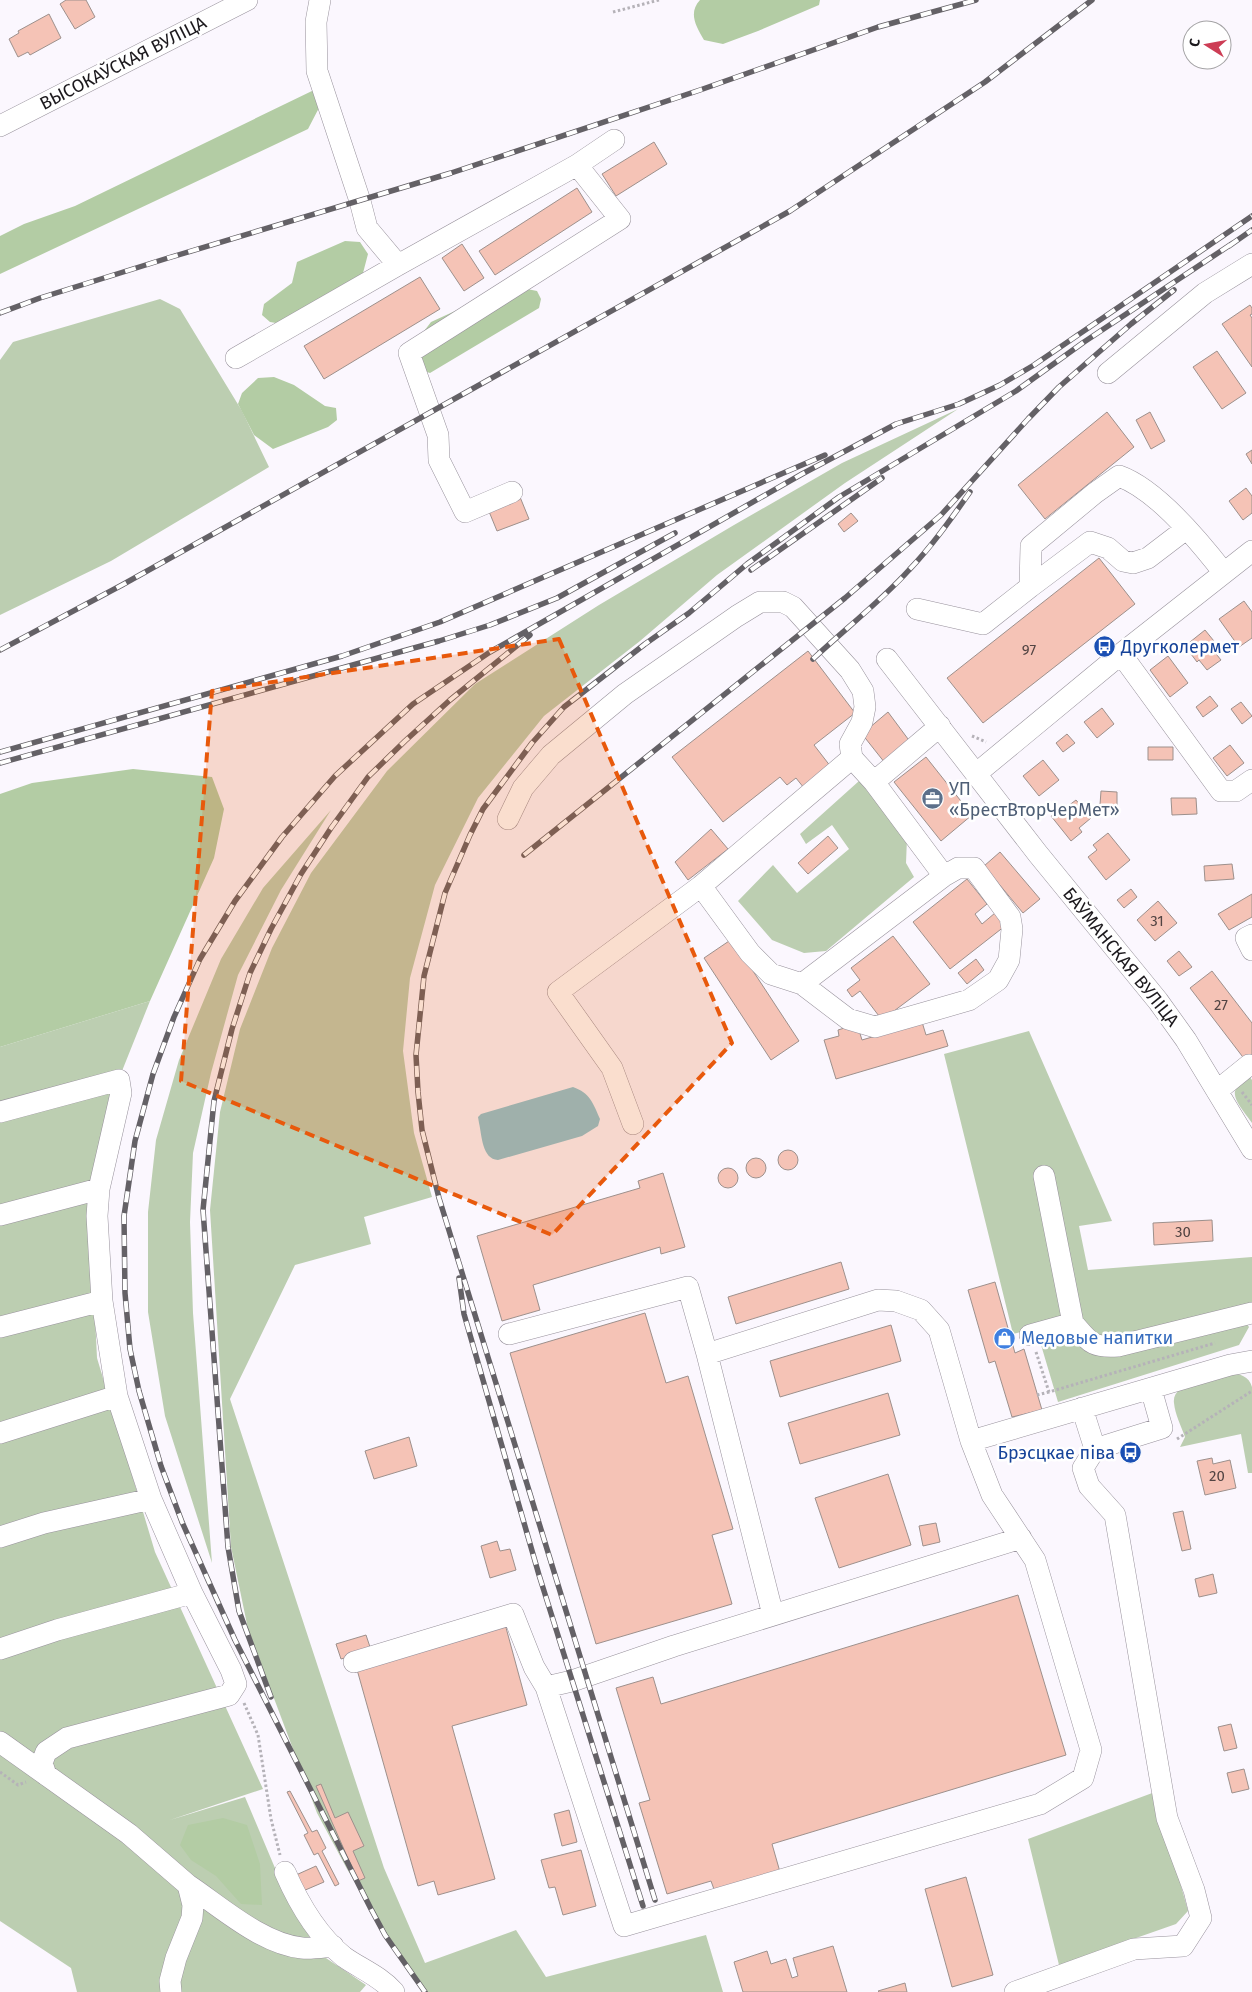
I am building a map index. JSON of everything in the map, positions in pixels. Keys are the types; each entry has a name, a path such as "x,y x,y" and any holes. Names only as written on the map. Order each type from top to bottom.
{"street":[{"name":"ВЫСОКАЎСКАЯ ВУЛІЦА","path":"0,126 247,0"},
{"path":"320,0 316,22 318,71 367,228 398,265"},
{"path":"236,358 577,165 614,140"},
{"path":"512,492 465,512 439,460 438,435 409,353 620,219 577,165"},
{"path":"1108,373 1205,293 1252,264"},
{"path":"1030,587 1031,546 1095,493 1119,476 1133,481 1160,502 1211,555 1224,573"},
{"path":"917,609 984,624 1090,542 1108,548 1123,561 1133,563 1148,558 1186,529"},
{"path":"977,773 1121,654 1252,551"},
{"path":"508,819 524,788 551,755 625,694 760,602 782,602 793,607 850,670 863,691 865,707 862,722 850,744 852,758 874,782 944,876"},
{"path":"1121,654 1221,790 1236,791 1252,780"},
{"name":"БАЎМАНСКАЯ ВУЛІЦА","path":"887,659 1038,854 1158,1001 1218,1090 1252,1149"},
{"path":"874,782 940,726"},
{"path":"632,1124 612,1068 558,992 701,886 852,758"},
{"path":"701,886 750,953 771,974 802,984 848,1019 876,1027 969,1000 998,980 1009,960 1012,929 1010,916 974,868 958,868 944,876 802,984"},
{"path":"1252,935 1246,938 1252,950"},
{"path":"1218,1090 1249,1065"},
{"path":"0,1112 119,1080 121,1093 99,1189 97,1216 102,1301 117,1396 151,1499 192,1592 232,1670 236,1684 229,1695 67,1738 46,1752 42,1764 46,1775"},
{"path":"1044,1176 1072,1323 1088,1340 1100,1347 1118,1346 1252,1313"},
{"path":"0,1215 99,1189"},
{"path":"509,1334 688,1287 707,1354 773,1615"},
{"path":"354,1662 513,1614 534,1667 546,1687 624,1926 1040,1804 1083,1778 1091,1750 1035,1560 992,1495 971,1441 939,1330 921,1310 896,1301 878,1300 707,1354"},
{"path":"0,1327 102,1301"},
{"path":"1030,1335 1072,1323"},
{"path":"971,1441 1230,1365 1252,1361"},
{"path":"1015,1992 1134,1949 1183,1946 1201,1918 1194,1890 1167,1818 1115,1515 1089,1486 1083,1468 1095,1449 1162,1428 1152,1389"},
{"path":"0,1433 117,1396"},
{"path":"1082,1408 1095,1449"},
{"path":"0,1538 44,1523 151,1499"},
{"path":"546,1687 580,1678 674,1646 1021,1538"},
{"path":"0,1649 57,1630 192,1592"},
{"path":"0,1742 129,1834 188,1885 254,1930 281,1943 302,1948 333,1946"},
{"path":"285,1872 294,1894 333,1946 344,1957 386,1982 394,1992"},
{"path":"171,1992 170,1981 176,1958 192,1918 193,1905 188,1885"}],"path":[{"path":"613,12 659,0"},
{"path":"1177,1439 1252,1391"},
{"path":"1037,1396 1049,1392"},
{"path":"236,1684 258,1735 271,1819 285,1872"}],"highlighted area":[{"path":"559,639 732,1043 552,1235 181,1081 212,691"}],"green space":[{"path":"700,0 820,0 819,5 723,44 704,40 698,30 694,20 694,10"},
{"path":"314,90 321,104 308,129 0,274 0,236 24,224 75,206"},
{"path":"345,241 360,242 368,254 363,273 276,323 270,322 262,315 264,304 292,283 297,262"},
{"path":"522,288 537,291 541,299 539,308 430,373 424,371 418,339 431,322 468,305"},
{"path":"160,299 180,309 242,411 269,467 111,561 0,615 0,360 13,342"},
{"path":"274,377 294,385 325,406 336,408 337,420 328,427 273,449 254,435 238,404 242,393 258,378"},
{"path":"958,409 845,483 717,575 640,641 544,716 478,798 435,885 410,978 403,1051 414,1133 432,1197 364,1217 371,1244 295,1265 230,1399 384,1868 425,1963 516,1930 546,1977 706,1935 723,1992 425,1992 413,1977 347,1869 317,1813 248,1629 231,1547 210,1210 220,1112 240,1029 272,948 311,873 387,771 475,684 599,605 842,463"},
{"path":"133,769 212,777 224,809 214,858 150,1001 0,1047 0,794 32,783"},
{"path":"859,781 907,838 906,863 914,877 826,951 804,953 772,940 738,901 773,865 797,893 849,849 832,825 806,844 800,834"},
{"path":"331,810 281,890 238,975 211,1073 193,1153 190,1222 193,1313 212,1563 165,1416 148,1312 148,1212 156,1140 179,1060 221,959 263,888"},
{"path":"150,1001 116,1086 90,1213 97,1358 155,1552 263,1789 170,1820 245,1797 291,1906 320,1954 366,1985 360,1992 77,1992 71,1968 0,1921 0,1047"},
{"path":"1029,1031 1112,1221 1079,1226 1088,1270 1252,1257 1252,1306 1094,1352 1245,1321 1249,1327 1239,1345 1058,1402 1036,1328 1013,1334 944,1054"},
{"path":"1250,1077 1252,1080 1252,1123 1238,1103 1235,1095 1236,1089"},
{"path":"1229,1372 1246,1378 1252,1387 1252,1473 1248,1473 1241,1434 1180,1447 1185,1437 1174,1403 1175,1396 1186,1385"},
{"path":"1155,1792 1188,1911 1176,1924 1059,1965 1028,1839"},
{"path":"223,1818 247,1825 260,1864 262,1905 241,1904 216,1876 191,1860 180,1845 188,1825"}],"water":[{"path":"573,1087 579,1089 590,1099 600,1119 598,1126 582,1136 498,1160 489,1156 481,1134 478,1117 481,1114"}],"building":[{"path":"66,0 86,0 95,17 75,29 60,4"},
{"path":"49,14 61,38 30,55 28,52 18,57 9,39 19,33 18,31"},
{"path":"654,142 667,164 616,196 602,174"},
{"path":"577,188 592,212 495,275 479,251"},
{"path":"462,244 484,278 464,291 442,258"},
{"path":"420,277 440,309 324,379 304,346"},
{"path":"1250,305 1252,308 1252,314 1250,315 1252,318 1252,367 1222,324"},
{"path":"1217,351 1246,393 1222,409 1193,367"},
{"path":"1107,412 1134,447 1045,519 1018,485"},
{"path":"1150,412 1165,441 1151,449 1136,420"},
{"path":"1252,450 1252,464 1246,454"},
{"path":"1246,488 1252,496 1252,513 1243,520 1229,501"},
{"path":"520,497 529,519 497,531 488,509"},
{"path":"851,513 858,521 844,532 838,524"},
{"path":"1099,558 1135,604 983,723 947,678"},
{"path":"1244,601 1252,612 1252,638 1239,647 1219,619"},
{"path":"1205,630 1218,646 1213,650 1221,660 1207,670 1199,660 1197,662 1185,646"},
{"path":"808,651 855,713 814,745 831,767 804,788 796,778 787,785 780,777 723,822 672,757"},
{"path":"1168,656 1188,683 1170,697 1150,670"},
{"path":"1210,696 1218,706 1203,717 1196,707"},
{"path":"1241,702 1252,716 1242,724 1231,709"},
{"path":"1102,708 1114,724 1097,738 1084,722"},
{"path":"888,712 911,743 885,763 862,734"},
{"path":"1067,734 1075,743 1063,752 1056,743"},
{"path":"1230,745 1244,763 1227,776 1213,758"},
{"path":"1148,747 1173,747 1173,760 1148,760"},
{"name":"УП «БрестВторЧерМет»","path":"926,757 972,815 941,841 894,782"},
{"path":"1043,760 1059,780 1039,796 1023,776"},
{"path":"1101,791 1117,792 1117,806 1100,805"},
{"path":"1171,798 1196,798 1197,814 1172,815"},
{"path":"1076,800 1091,818 1079,828 1082,832 1071,841 1051,816"},
{"path":"711,829 728,849 688,880 675,862"},
{"path":"1108,833 1130,860 1106,880 1088,857 1097,850 1093,845"},
{"path":"828,836 838,848 808,874 798,863"},
{"path":"1000,852 1040,899 1023,913 984,866"},
{"path":"1232,864 1234,879 1205,881 1204,866"},
{"path":"967,879 987,904 975,914 982,924 995,913 1005,926 950,969 913,922"},
{"path":"1131,889 1137,897 1124,908 1117,900"},
{"path":"1252,894 1252,917 1229,930 1218,914"},
{"path":"1158,901 1177,923 1155,941 1137,920"},
{"path":"893,936 930,984 882,1020 860,991 852,997 847,990 860,980 851,968"},
{"path":"732,939 799,1041 771,1060 704,958"},
{"path":"1179,951 1192,967 1179,976 1167,961"},
{"path":"976,959 984,970 967,984 958,973"},
{"path":"1212,971 1252,1023 1252,1069 1190,988"},
{"path":"922,1022 926,1035 943,1030 948,1046 836,1079 824,1040 839,1036 838,1030 857,1024 862,1040"},
{"path":"788,1150 795,1153 798,1160 795,1167 788,1170 781,1167 778,1160 781,1153"},
{"path":"756,1158 763,1161 766,1168 763,1175 756,1178 749,1175 746,1168 749,1161"},
{"path":"728,1168 735,1171 738,1178 735,1185 728,1188 721,1185 718,1178 721,1171"},
{"path":"663,1173 685,1247 661,1254 660,1247 533,1285 540,1310 502,1321 477,1236 640,1188 638,1181"},
{"path":"1212,1220 1213,1241 1154,1245 1153,1223"},
{"path":"841,1262 849,1289 736,1324 728,1297"},
{"path":"995,1282 1015,1353 1024,1349 1042,1410 1012,1417 995,1361 989,1363 968,1290"},
{"path":"645,1313 666,1383 688,1376 733,1529 712,1535 732,1604 596,1644 510,1353"},
{"path":"891,1325 901,1361 780,1397 770,1361"},
{"path":"888,1393 900,1435 800,1464 788,1423"},
{"path":"409,1437 417,1466 374,1479 365,1451"},
{"path":"1212,1458 1213,1464 1230,1460 1236,1488 1205,1495 1197,1461"},
{"path":"888,1474 911,1545 839,1568 815,1498"},
{"path":"1183,1511 1191,1549 1182,1551 1173,1513"},
{"path":"936,1523 940,1542 923,1546 919,1526"},
{"path":"497,1541 500,1551 510,1549 516,1570 490,1578 481,1546"},
{"path":"1213,1574 1217,1593 1199,1597 1195,1579"},
{"path":"1018,1595 1066,1755 772,1844 780,1872 715,1892 711,1881 667,1894 639,1803 650,1800 616,1688 653,1677 661,1704"},
{"path":"505,1624 527,1705 452,1726 495,1879 438,1895 434,1881 418,1886 356,1666"},
{"path":"366,1635 371,1650 341,1659 336,1644"},
{"path":"1231,1724 1237,1748 1224,1751 1218,1727"},
{"path":"1244,1769 1249,1789 1232,1793 1227,1773"},
{"path":"321,1784 335,1818 348,1812 364,1846 353,1851 365,1878 358,1881 316,1786"},
{"path":"290,1791 312,1832 317,1830 326,1848 322,1851 339,1884 335,1886 318,1853 314,1855 304,1835 308,1833 287,1792"},
{"path":"569,1810 577,1842 562,1846 554,1814"},
{"path":"581,1850 596,1906 563,1915 555,1887 549,1888 541,1860"},
{"path":"316,1866 324,1882 303,1891 296,1875"},
{"path":"966,1877 993,1975 952,1987 925,1889"},
{"path":"833,1946 847,1992 743,1992 734,1962 767,1951 771,1964 786,1959 792,1978 798,1976 793,1958"},
{"path":"905,1983 907,1992 878,1991"}],"railway":[{"path":"0,313 40,298 168,258 451,173 700,90 878,27 976,0"},
{"path":"0,650 122,585 790,211 985,82 1092,0"},
{"path":"425,1992 385,1935 235,1640 182,1522 161,1466 139,1391 130,1349 125,1293 124,1216 135,1141 153,1074 174,1017 200,959 235,901 282,837 335,776 413,704 490,652 802,474 896,424 959,404 1000,385 1034,365 1252,216"},
{"path":"1229,246 1252,230"},
{"path":"655,1900 439,1198 422,1130 416,1055 424,976 445,893 483,809 532,743 564,707 645,644 689,613 747,564 839,497 1016,391 1084,342 1233,243"},
{"path":"524,855 845,598 941,515 1059,387 1131,324 1174,290"},
{"path":"0,752 342,656 440,622 825,455"},
{"path":"751,570 882,478"},
{"path":"813,659 898,582 933,542 970,492"},
{"path":"0,763 439,641 490,625 557,598 675,533"},
{"path":"271,1697 239,1611 228,1547 203,1210 214,1101 232,1029 250,973 301,874 331,828 368,777 405,741 450,700 530,635"},
{"path":"459,1278 464,1314 539,1575 643,1906"}],"place":[{"name":"Другколермет","path":"1105,647"},
{"name":"УП «БрестВторЧерМет»","path":"933,799"},
{"name":"Медовые напитки","path":"1005,1338"},
{"name":"Брэсцкае піва","path":"1131,1453"}]}
